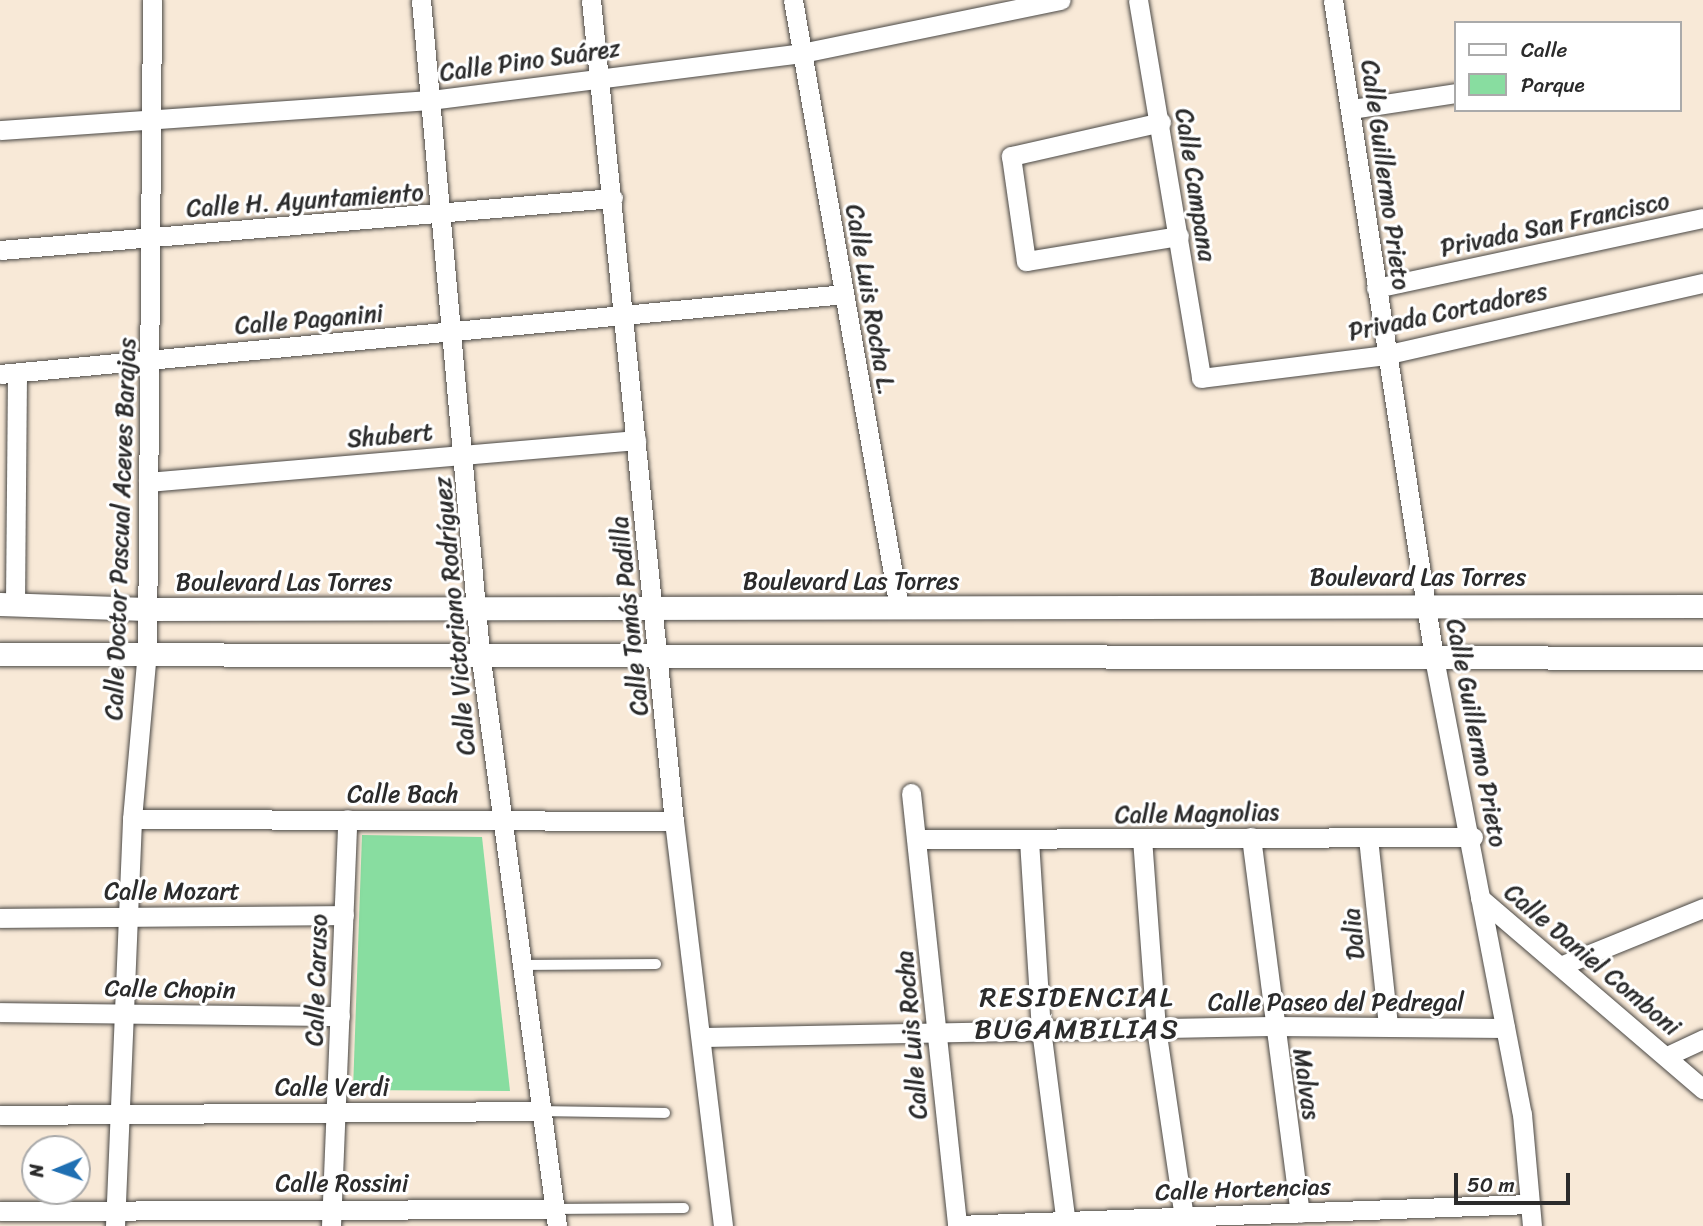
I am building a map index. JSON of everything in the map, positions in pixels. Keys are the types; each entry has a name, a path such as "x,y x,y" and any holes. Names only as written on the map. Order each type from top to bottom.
{"street":[{"name":"Calle Doctor Pascual Aceves Barajas","path":"116,1218 132,818 147,652 155,117 152,0"},
{"name":"Calle Victoriano Rodríguez","path":"421,0 455,332 480,652 500,820 524,965 556,1218"},
{"name":"Calle Tomás Padilla","path":"591,0 602,74 623,313 661,656 674,821 704,1037 723,1226"},
{"name":"Calle Luis Rocha L.","path":"793,0 900,608"},
{"name":"Calle Pino Suárez","path":"0,130 155,117 431,100 602,74 802,53 987,8 1061,0"},
{"name":"Calle Campana","path":"1138,0 1161,122 1201,378"},
{"name":"Calle Guillermo Prieto","path":"1333,0 1352,109 1385,355 1434,658 1473,837 1480,898 1505,1028 1532,1226"},
{"path":"1352,109 1454,93"},
{"path":"1161,122 1011,156 1026,261 1179,236"},
{"name":"Calle H. Ayuntamiento","path":"0,250 154,235 444,216 613,198"},
{"name":"Privada San Francisco","path":"1376,288 1703,218"},
{"name":"Privada Cortadores","path":"1201,378 1385,355 1703,283"},
{"name":"Calle Paganini","path":"8,374 455,332 623,313 844,294"},
{"path":"8,374 8,604"},
{"name":"Shubert","path":"148,482 636,440"},
{"name":"Boulevard Las Torres","path":"8,604 146,609 900,608 1426,603 1703,606"},
{"path":"0,654 480,652 661,656 1703,658"},
{"name":"Calle Luis Rocha","path":"911,793 921,839 934,1033 957,1225"},
{"name":"Calle Bach","path":"132,818 674,821"},
{"name":"Calle Caruso","path":"332,1217 347,819"},
{"name":"Malvas","path":"1251,836 1272,1026 1300,1213"},
{"name":"Calle Magnolias","path":"921,839 1473,837"},
{"path":"1142,838 1157,1028 1184,1217"},
{"name":"Dalia","path":"1368,838 1388,1026"},
{"path":"1029,840 1041,1029 1065,1217"},
{"name":"Calle Daniel Comboni","path":"1480,898 1565,964 1703,1088"},
{"path":"1565,964 1703,908"},
{"name":"Calle Mozart","path":"0,918 344,915"},
{"name":"Calle Chopin","path":"0,1012 340,1016"},
{"name":"Calle Paseo del Pedregal","path":"704,1037 1272,1026 1505,1028"},
{"path":"1667,1056 1703,1039"},
{"name":"Calle Verdi","path":"0,1115 541,1111"},
{"name":"Calle Hortencias","path":"957,1225 1065,1217 1184,1217 1530,1204"},
{"name":"Calle Rossini","path":"0,1211 116,1218 556,1218"}],"lane":[{"path":"524,965 656,964"},
{"name":"Calle Verdi","path":"541,1111 665,1113"},
{"name":"Calle Rossini","path":"556,1218 684,1208"}],"green space":[{"path":"362,835 482,837 510,1091 353,1090"}],"district":[{"name":"RESIDENCIAL BUGAMBILIAS","path":"1077,1013"}]}
